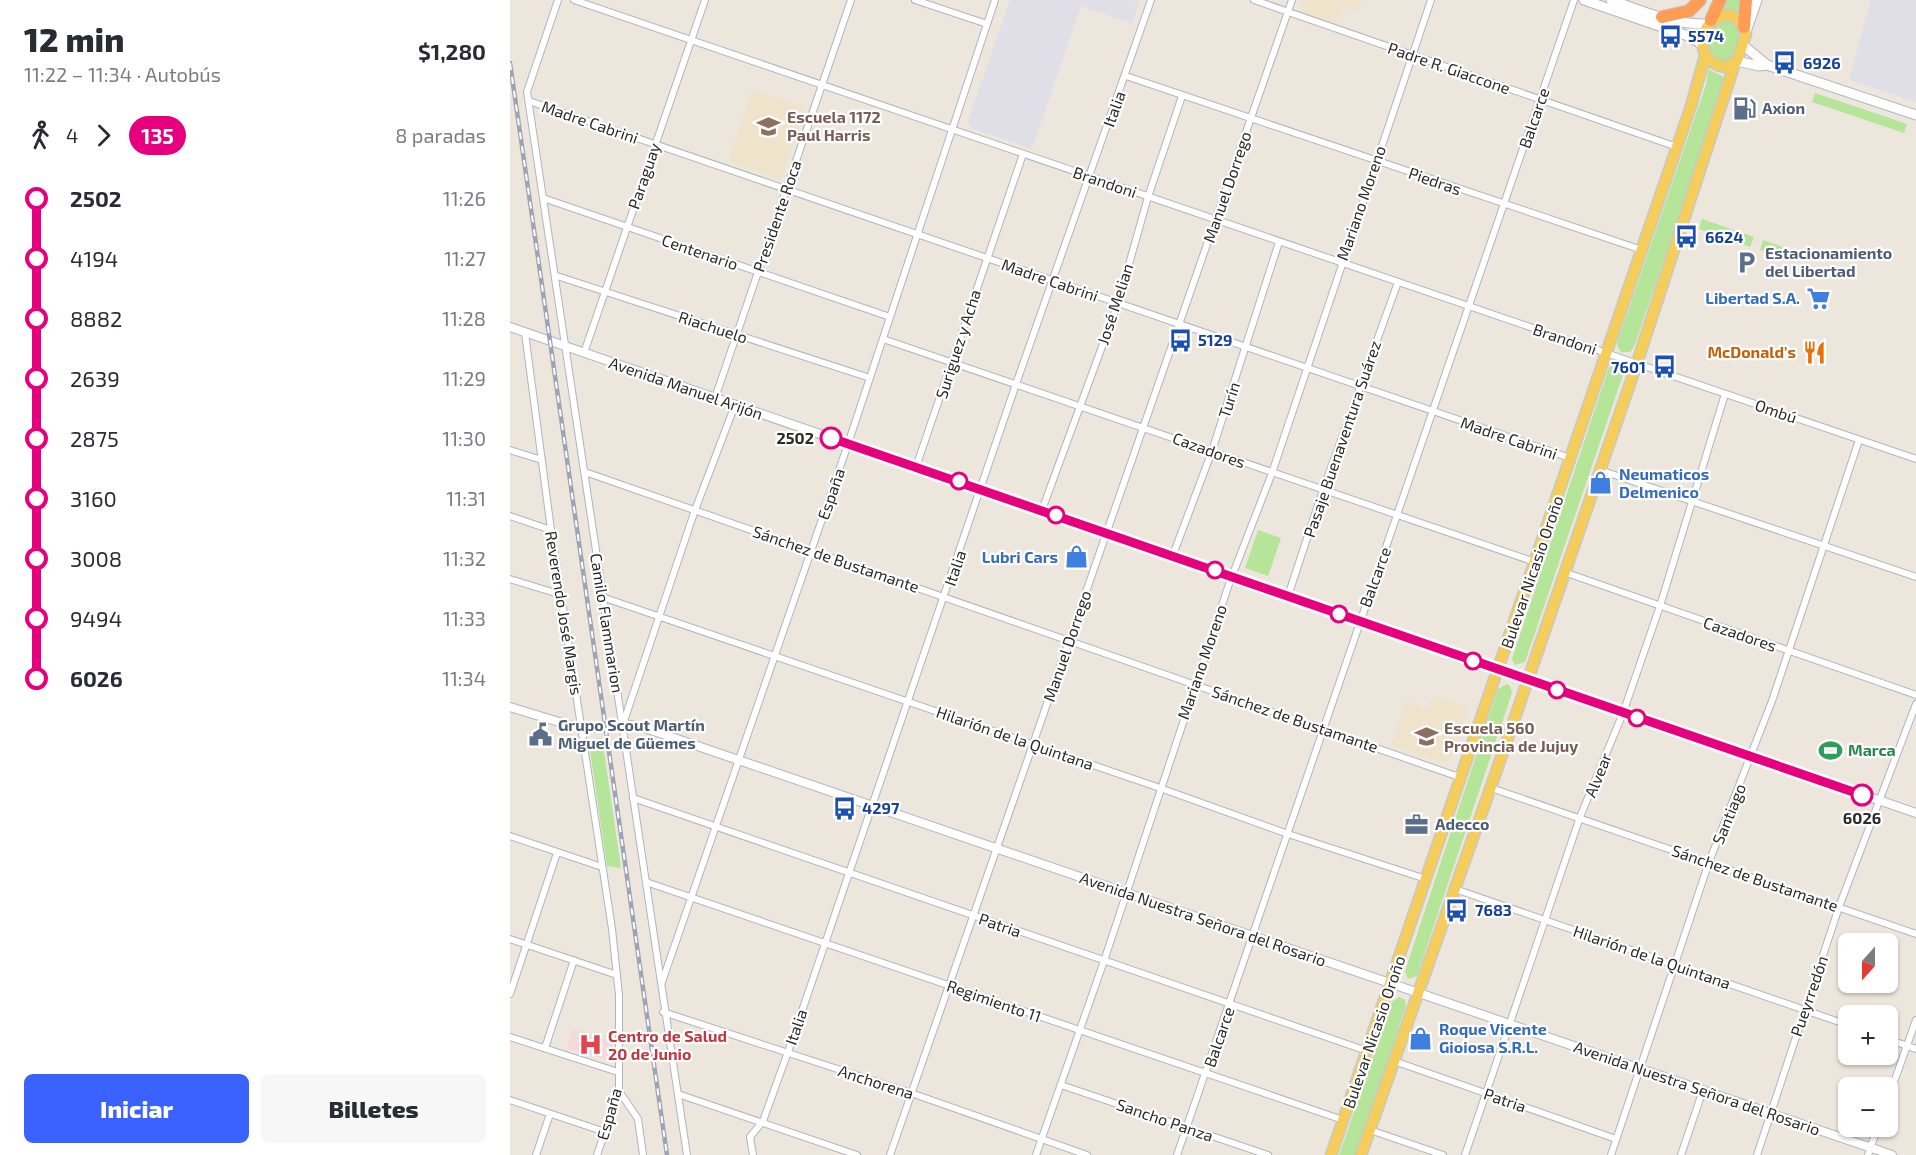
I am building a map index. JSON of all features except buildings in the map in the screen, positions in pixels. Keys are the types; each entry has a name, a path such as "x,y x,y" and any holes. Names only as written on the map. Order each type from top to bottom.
{"highway":[{"path":"1662,17 1689,12 1700,0"},
{"path":"1710,22 1720,0"},
{"path":"1745,30 1746,0"}],"main road":[{"path":"1584,0 1688,36 1717,66 1725,67 1736,62 1767,65"},
{"path":"1611,0 1689,24 1710,22 1719,16 1729,15 1738,19 1745,30"},
{"path":"1736,62 1757,0"},
{"path":"1704,50 1710,22"},
{"path":"1743,45 1767,65 1916,116"},
{"name":"Bulevar Nicasio Oroño","path":"1331,1155 1677,147 1704,50"},
{"name":"Bulevar Nicasio Oroño","path":"1361,1155 1491,788 1636,364 1736,62"}],"street":[{"name":"Camilo Flammarion","path":"558,0 527,92 557,276 602,597 661,985 663,1012 687,1155"},
{"name":"Brandoni","path":"574,0 1636,364"},
{"name":"Paraguay","path":"584,353 705,0"},
{"name":"Presidente Roca","path":"715,398 851,0"},
{"path":"915,0 987,24"},
{"name":"España","path":"661,985 848,444 995,0"},
{"name":"Italia","path":"753,1155 750,1137 763,1121 788,1052 1016,384 1151,0"},
{"name":"Padre R. Giaccone","path":"1254,0 1677,147"},
{"name":"Manuel Dorrego","path":"890,1155 1292,0"},
{"name":"Mariano Moreno","path":"1036,1155 1104,961 1232,576 1272,473 1341,262 1431,0"},
{"name":"Balcarce","path":"1177,1155 1574,0"},
{"name":"Piedras","path":"1126,76 1642,250"},
{"name":"José Melian","path":"1042,510 1118,303 1148,196 1182,96"},
{"name":"Madre Cabrini","path":"529,101 1570,458"},
{"name":"Suriguez y Acha","path":"916,467 1023,154"},
{"name":"Centenario","path":"543,198 890,317"},
{"name":"Turín","path":"1173,555 1212,451 1280,242"},
{"name":"Riachuelo","path":"557,276 870,378"},
{"name":"Pasaje Buenaventura Suárez","path":"1288,596 1359,386 1398,282"},
{"name":"Avenida Manuel Arijón","path":"510,327 1916,813"},
{"name":"Reverendo José Margis","path":"525,333 551,530 617,975 618,1072"},
{"name":"Cazadores","path":"883,339 1534,562"},
{"name":"Ombú","path":"1636,364 1916,459"},
{"name":"Alvear","path":"1465,1155 1580,818 1623,713 1660,606 1725,394"},
{"path":"623,724 695,510 735,405"},
{"name":"Santiago","path":"1611,1155 1709,862 1752,757 1859,440"},
{"path":"510,450 542,460"},
{"path":"1600,470 1916,577"},
{"name":"Sánchez de Bustamante","path":"585,472 1462,778"},
{"path":"510,516 551,530"},
{"name":"Cazadores","path":"1564,572 1916,695"},
{"path":"510,579 561,595"},
{"name":"Hilarión de la Quintana","path":"602,597 909,701 1288,834 1427,879"},
{"name":"Pueyrredón","path":"1757,1155 1839,908 1916,704"},
{"name":"Avenida Nuestra Señora del Rosario","path":"510,707 582,729 623,724 642,727 1770,1113 1870,1151 1892,1155"},
{"name":"Sánchez de Bustamante","path":"1491,788 1916,934"},
{"name":"Patria","path":"633,798 1367,1051"},
{"path":"510,836 602,867"},
{"path":"510,994 557,853"},
{"name":"Regimiento 11","path":"646,882 1343,1120"},
{"name":"Hilarión de la Quintana","path":"1455,888 1838,1022"},
{"path":"510,939 617,975"},
{"path":"545,1048 574,960"},
{"name":"Anchorena","path":"663,1012 911,1093 1087,1155"},
{"path":"1896,1077 1916,1020"},
{"path":"510,1037 618,1072"},
{"path":"1898,1043 1916,1049"},
{"name":"Patria","path":"1394,1061 1616,1139"},
{"name":"España","path":"597,1155 618,1091 618,1072"},
{"name":"Sancho Panza","path":"1061,1085 1268,1155"},
{"path":"1681,1155 1703,1090"},
{"path":"618,1091 638,1119 643,1155"},
{"path":"678,1094 763,1121 857,1155"},
{"path":"510,1100 605,1132"},
{"path":"536,1155 550,1114"},
{"path":"1370,1130 1443,1155"}],"shaded area":[{"path":"1010,0 1132,0 1139,3 1132,23 1081,6 1032,149 971,128 968,121"},
{"path":"1303,0 1362,0 1358,12 1342,7 1336,24 1299,11"},
{"path":"1871,0 1916,0 1916,102 1849,80"},
{"name":"Escuela 1172 Paul Harris","path":"752,90 805,108 781,179 728,161"},
{"name":"Escuela 560 Provincia de Jujuy","path":"1433,696 1469,708 1451,759 1442,763 1391,745 1406,701 1429,709"},
{"name":"Centro de Salud 20 de Junio","path":"573,1029 614,1042 608,1060 567,1049"}],"green space":[{"path":"1720,0 1757,0 1741,52 1725,67 1703,50"},
{"path":"1708,69 1726,78 1634,347 1630,352 1621,352 1617,345 1618,340 1706,85"},
{"path":"1815,93 1907,124 1904,133 1812,102"},
{"path":"1702,219 1754,237 1750,247 1699,229"},
{"path":"1763,240 1797,252 1794,262 1760,250"},
{"path":"1616,364 1622,368 1623,375 1525,662 1515,665 1512,659 1609,367"},
{"path":"1258,530 1281,538 1268,576 1245,568"},
{"path":"1507,684 1512,693 1417,976 1408,979 1405,971 1498,689"},
{"path":"602,738 621,868 607,866 589,743 592,739"},
{"path":"1399,997 1405,1000 1406,1006 1356,1155 1339,1155 1392,1002"}],"railway":[{"path":"510,63 667,1155"}],"bus line":[{"name":"135","path":"831,438 1862,795"}],"place":[{"name":"5574","path":"1670,36"},
{"name":"6926","path":"1785,63"},
{"name":"Axion","path":"1744,108"},
{"name":"Escuela 1172 Paul Harris","path":"769,126"},
{"name":"6624","path":"1687,237"},
{"name":"Estacionamiento del Libertad","path":"1747,262"},
{"name":"Libertad S.A.","path":"1818,298"},
{"name":"5129","path":"1180,340"},
{"name":"McDonald's","path":"1814,352"},
{"name":"7601","path":"1664,367"},
{"name":"2502","path":"831,438"},
{"name":"Neumaticos Delmenico","path":"1601,483"},
{"name":"Lubri Cars","path":"1076,557"},
{"name":"Grupo Scout Martín Miguel de Güemes","path":"540,734"},
{"name":"Escuela 560 Provincia de Jujuy","path":"1426,737"},
{"name":"Marca","path":"1830,750"},
{"name":"6026","path":"1862,795"},
{"name":"4297","path":"844,808"},
{"name":"Adecco","path":"1417,824"},
{"name":"7683","path":"1457,910"},
{"name":"Roque Vicente Gioiosa S.R.L.","path":"1421,1038"},
{"name":"Centro de Salud 20 de Junio","path":"590,1045"}]}
